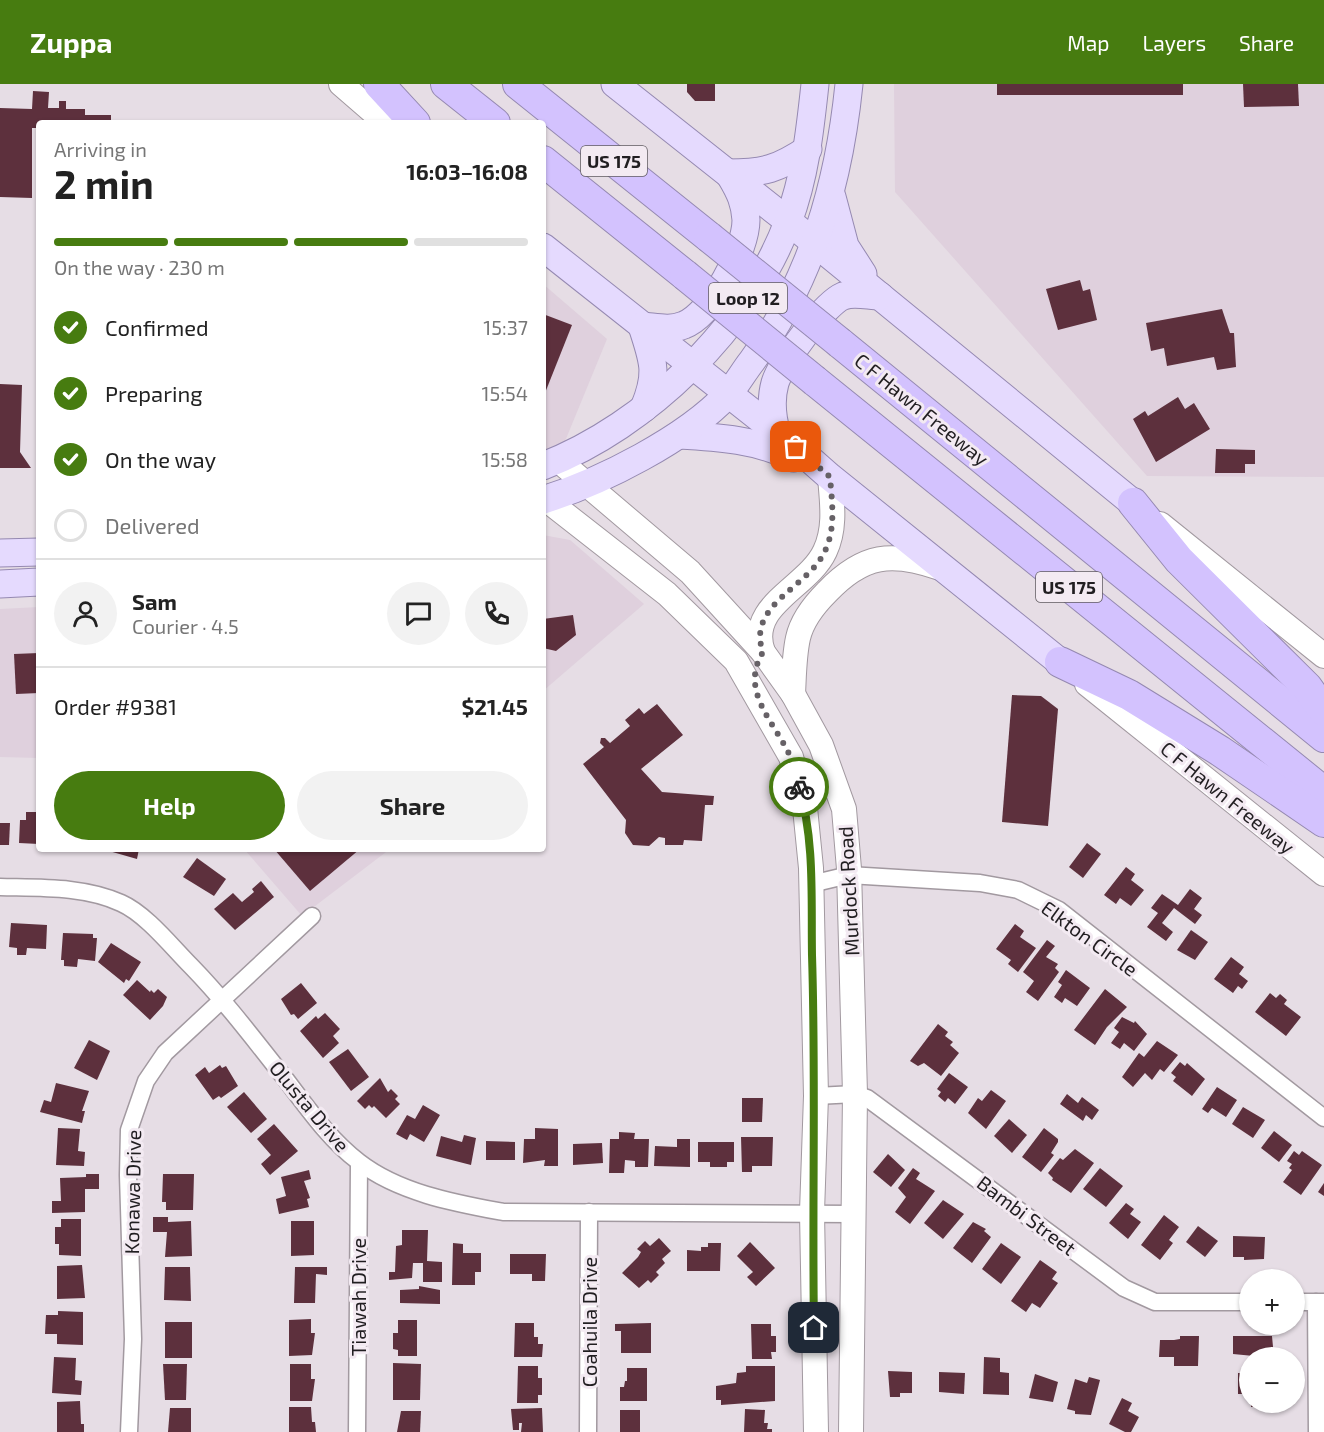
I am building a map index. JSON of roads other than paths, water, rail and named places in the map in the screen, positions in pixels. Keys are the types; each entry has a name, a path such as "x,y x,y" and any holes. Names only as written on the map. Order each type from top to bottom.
{"highway":[{"path":"379,84 412,120"},
{"path":"446,84 491,120"},
{"name":"C F Hawn Freeway","path":"518,84 1324,737"},
{"name":"US 175","path":"546,164 1324,792"},
{"path":"1133,503 1179,560 1306,687 1324,711"},
{"path":"1060,662 1130,695 1220,751 1324,822"}],"main road":[{"path":"341,84 383,120"},
{"path":"615,84 788,221 1324,656"},
{"name":"Loop 12","path":"550,463 605,435 643,409 717,340 745,303 773,258 788,221 808,149 815,84"},
{"name":"Loop 12","path":"546,498 586,483 679,435 728,394 777,327 816,245 831,195 845,124 849,84"},
{"path":"728,173 765,172 783,166 808,149"},
{"path":"643,409 654,385 654,372 642,326 667,329 694,321 724,282 742,242 746,223 742,195 728,173"},
{"path":"831,195 845,246 880,296"},
{"name":"C F Hawn Freeway","path":"546,249 796,447 830,477 1324,874"},
{"path":"777,434 771,406 776,382 798,345 831,304 842,297 880,296"},
{"path":"679,435 750,442 779,450 830,477 833,516 824,552 807,574 772,606 760,626 758,637 763,652 755,665 755,692"},
{"name":"Murdock Road","path":"550,463 586,483 690,572 763,652 793,694 821,746 844,808 849,875 855,1094 851,1432"},
{"name":"Murdock Road","path":"546,501 667,594 736,661 791,757 805,808 811,884 816,1096 812,1212 816,1432"},
{"path":"0,554 36,552"},
{"path":"793,694 798,637 804,622 811,609 850,570 865,562 902,558 917,560 947,570"},
{"path":"0,584 36,582"}],"street":[{"name":"Elkton Circle","path":"811,884 849,875 980,883 1018,890 1059,910 1324,1118"},
{"name":"Olusta Drive","path":"0,887 54,889 89,894 122,903 154,928 223,999 323,1128 359,1162 393,1182 454,1203 503,1212 855,1214"},
{"name":"Konawa Drive","path":"129,1432 133,1339 128,1175 129,1130 146,1081 165,1053 312,916"},
{"path":"816,1096 855,1094"},
{"name":"Bambi Street","path":"855,1094 877,1105 1124,1288 1155,1302 1239,1302"},
{"name":"Tiawah Drive","path":"357,1432 359,1162"},
{"name":"Coahuila Drive","path":"588,1432 589,1212"},
{"path":"1317,1432 1320,1302"}]}
